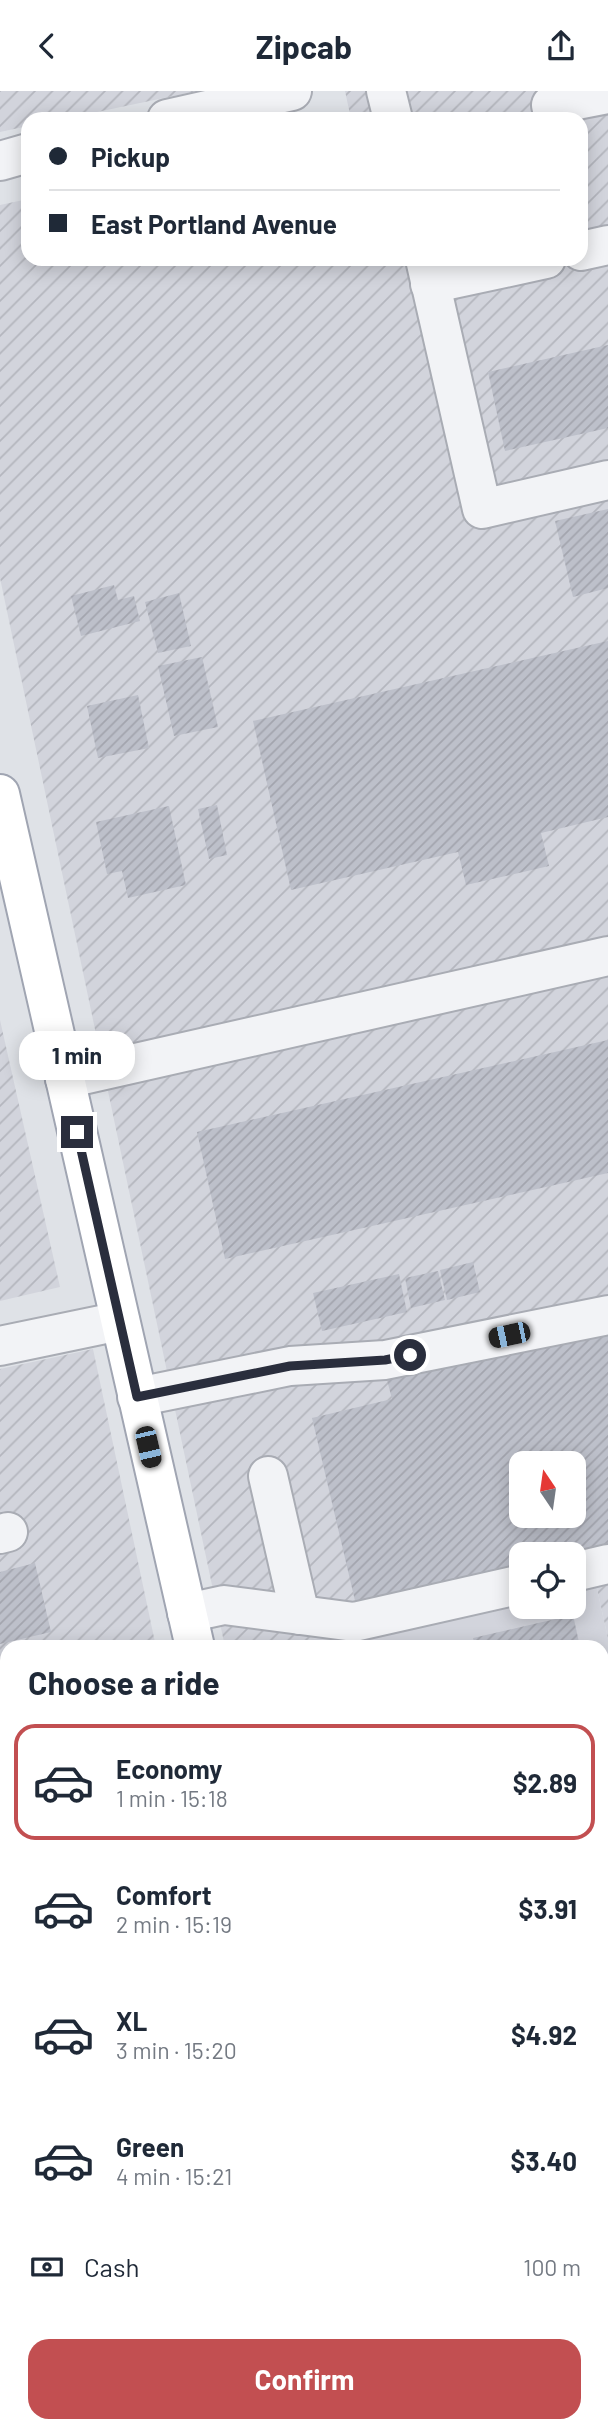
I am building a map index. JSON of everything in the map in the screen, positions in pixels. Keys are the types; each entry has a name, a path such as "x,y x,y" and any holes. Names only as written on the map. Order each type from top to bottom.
{"main road":[{"path":"0,795 191,1630"}],"street":[{"path":"198,112 292,91"},
{"path":"386,91 391,112"},
{"path":"552,112 551,106 608,94"},
{"path":"0,161 21,155"},
{"path":"588,249 608,245"},
{"path":"482,266 427,272 482,509 608,480"},
{"path":"65,1079 608,956"},
{"path":"137,1397 290,1366 385,1360 608,1314"},
{"path":"0,1346 120,1321"},
{"path":"268,1476 300,1615"},
{"path":"586,1569 608,1564"},
{"path":"191,1630 224,1605 354,1622 509,1587"}],"shaded area":[{"path":"0,91 197,91 97,112 21,112 21,128 0,132"},
{"path":"345,91 608,91 608,1639 595,1579 586,1568 586,1542 509,1542 509,1598 308,1640 224,1640 0,578 0,205 21,200 21,266 588,266 588,112 350,112"},
{"path":"0,1020 60,1287 0,1301"},
{"path":"93,1349 155,1640 0,1640 0,1369"},
{"path":"595,1579 608,1639 608,1640 308,1640 509,1598 509,1619 586,1619 586,1581"}],"building":[{"path":"608,345 608,428 505,451 488,372"},
{"path":"608,509 608,588 573,597 555,521"},
{"path":"114,585 118,600 134,596 140,621 81,636 71,596"},
{"path":"179,593 191,646 158,653 145,602"},
{"path":"608,641 608,817 541,833 549,866 466,885 458,852 291,890 253,721"},
{"path":"202,657 218,727 174,736 158,666"},
{"path":"138,695 149,748 98,758 87,706"},
{"path":"217,805 227,855 209,859 198,809"},
{"path":"169,806 186,885 128,898 122,871 107,874 96,822"},
{"path":"608,1040 608,1173 225,1259 197,1132"},
{"path":"473,1262 480,1292 447,1300 440,1270"},
{"path":"438,1271 445,1300 411,1308 405,1278"},
{"path":"399,1274 407,1312 322,1331 313,1293"},
{"path":"608,1328 608,1546 586,1551 586,1542 509,1542 509,1569 356,1605 312,1418 392,1399 387,1380"},
{"path":"35,1563 51,1632 17,1640 0,1640 0,1572"},
{"path":"556,1619 574,1619 578,1640 473,1640"}],"route":[{"path":"77,1132 137,1397 290,1366 385,1360 410,1355"}]}
